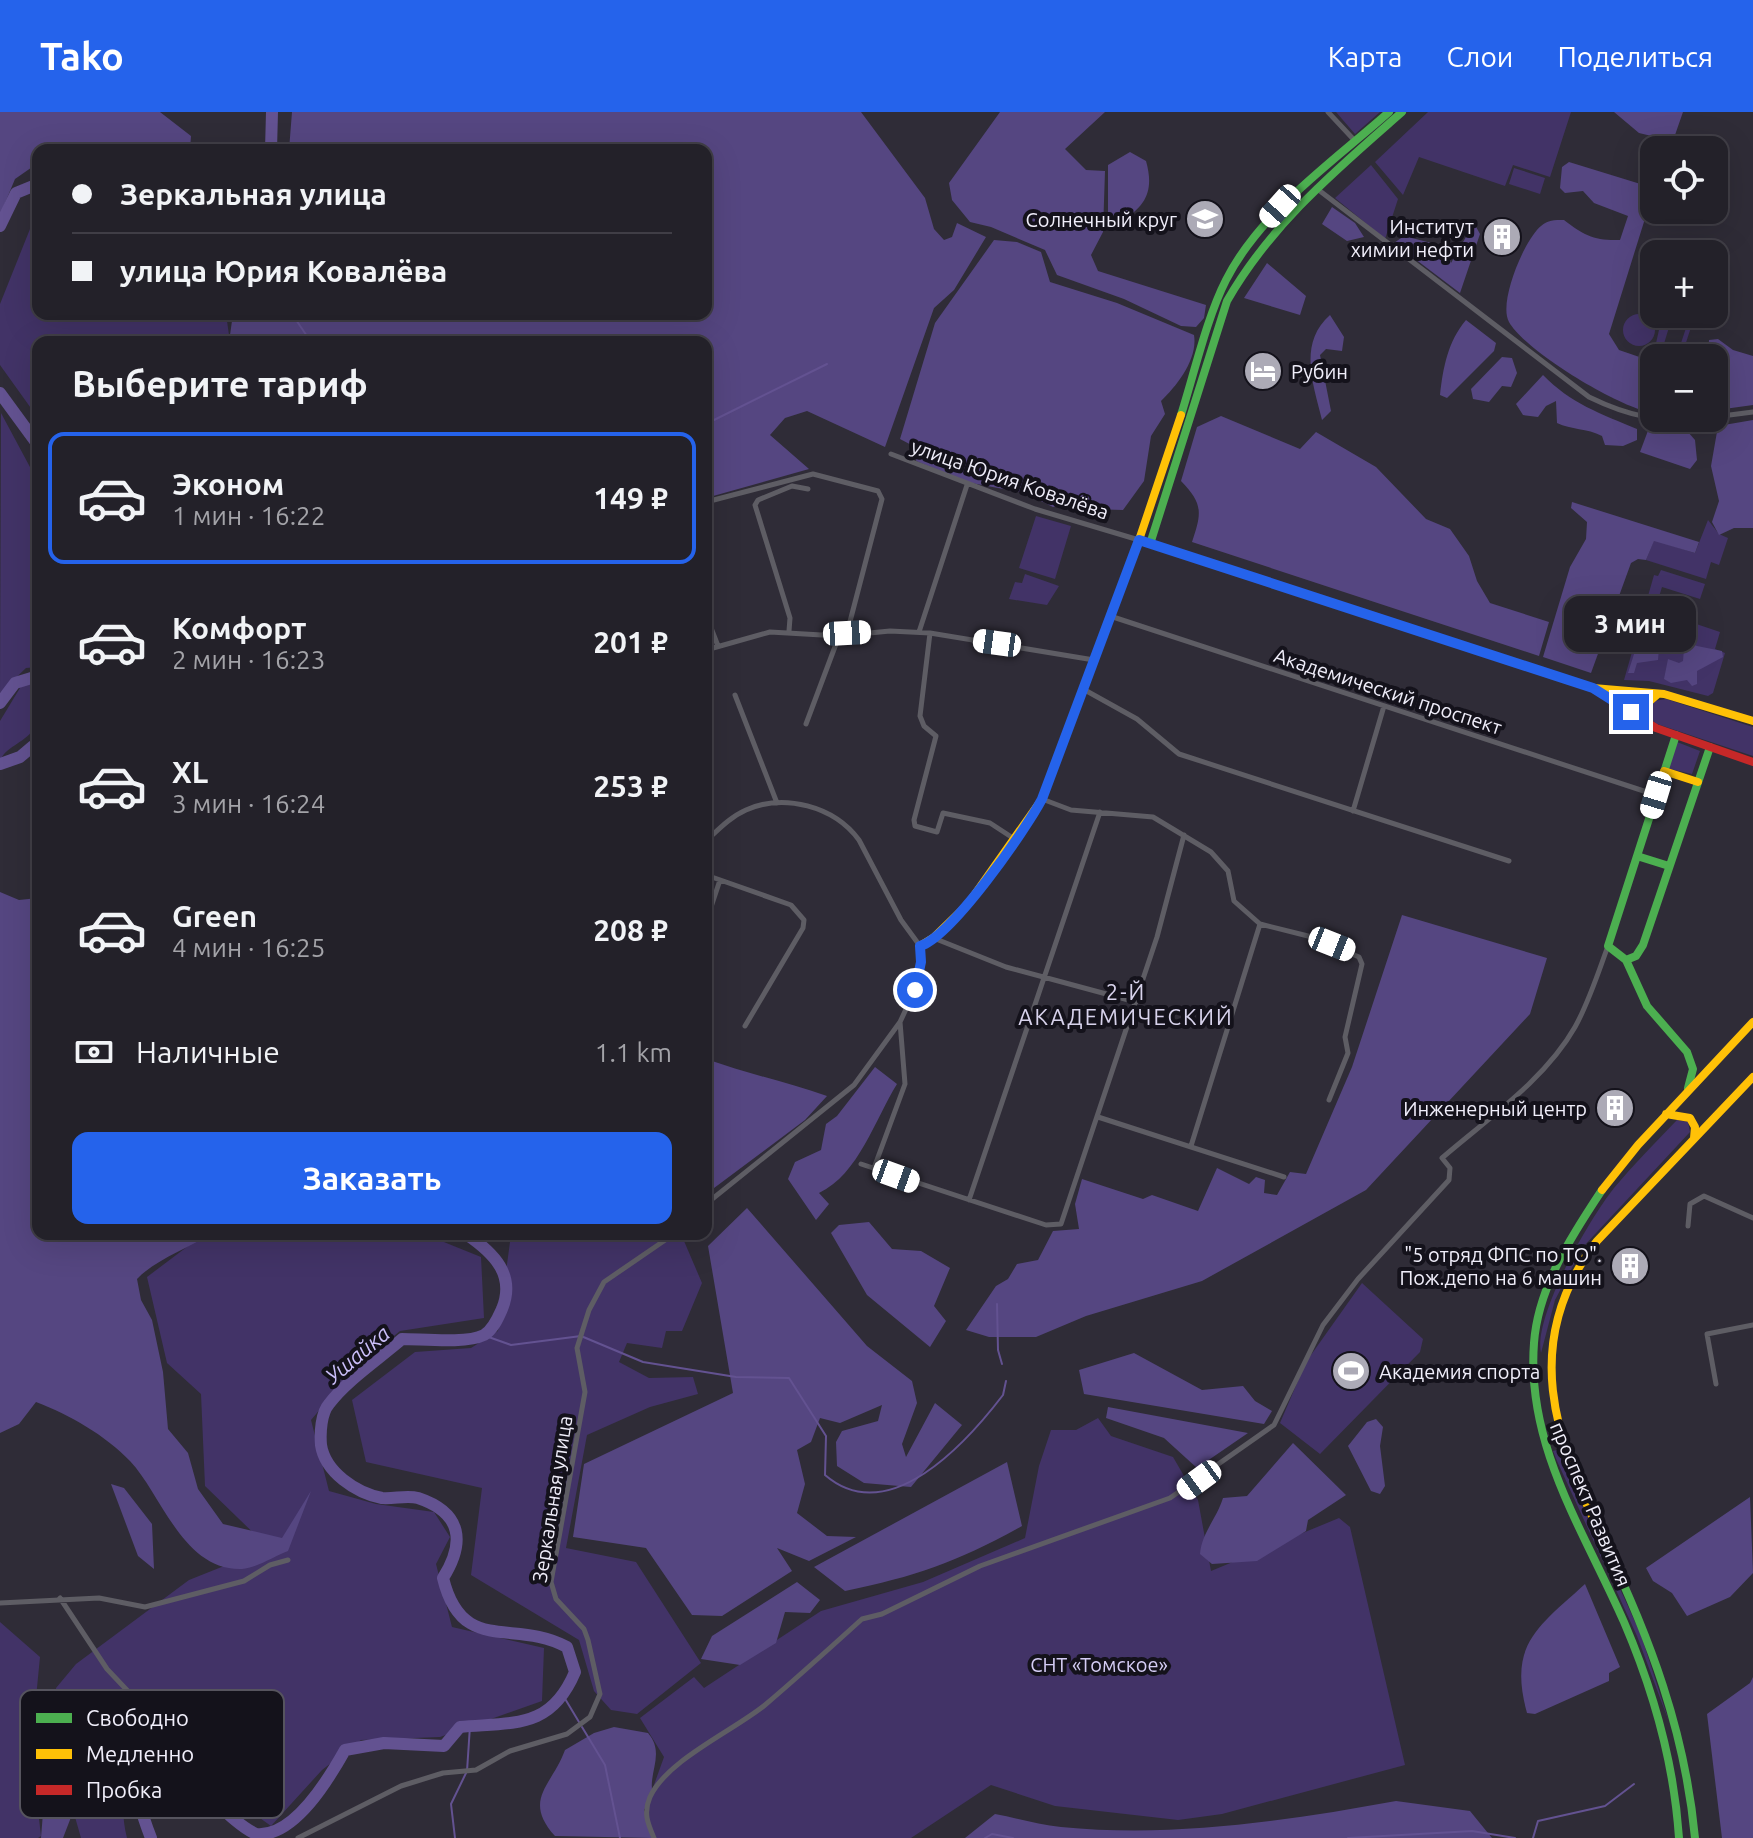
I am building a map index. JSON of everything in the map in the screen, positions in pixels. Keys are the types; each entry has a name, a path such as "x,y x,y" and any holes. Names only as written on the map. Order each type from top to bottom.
{"street":[{"path":"1328,112 1358,145"},
{"path":"920,946 936,939 1016,840 1042,799 1227,301 1267,236 1389,112"},
{"path":"1150,544 1217,298 1259,230 1280,206 1402,112"},
{"path":"1316,187 1589,397 1640,419"},
{"path":"1217,298 1227,301"},
{"path":"1728,415 1753,412"},
{"name":"улица Юрия Ковалёва","path":"891,454 967,485 1139,540"},
{"path":"712,500 813,474 878,491 882,499 847,633"},
{"path":"919,632 967,485"},
{"path":"789,631 790,618 755,505 792,486 808,489"},
{"path":"1139,540 1593,688 1664,694 1753,721"},
{"name":"Академический проспект","path":"1110,616 1656,795"},
{"path":"712,630 718,646"},
{"path":"712,648 748,636 789,631 839,636 847,633 919,632 1094,660"},
{"path":"930,633 920,716 924,726 936,736 915,826 937,832 943,813 990,823 1016,840"},
{"path":"806,724 839,636"},
{"path":"1593,688 1650,725 1753,762"},
{"path":"1083,689 1137,719 1179,754 1509,861"},
{"path":"1650,725 1644,716 1644,706 1654,695 1664,694"},
{"path":"735,695 777,803"},
{"path":"1353,811 1384,706"},
{"path":"654,1838 646,1821 651,1796 659,1784 684,1762 764,1706 862,1619 882,1614 980,1566 1170,1498 1274,1425 1323,1325 1358,1279 1449,1180 1450,1168 1442,1158 1532,1080 1566,1040 1582,1014 1608,946 1676,735"},
{"path":"1626,960 1636,956 1643,945 1710,747"},
{"path":"1664,771 1698,782"},
{"path":"1042,799 1071,810 1153,817 1211,852 1224,865 1234,901 1260,924 1325,942 1359,957 1362,964 1345,1037 1348,1053 1329,1100"},
{"path":"712,836 744,811 777,803 813,807 851,830 901,920 920,946 918,977 900,1022 854,1085 712,1199"},
{"path":"969,1200 1100,812"},
{"path":"861,1164 1057,1226 1064,1220 1136,1002 1184,835"},
{"path":"1637,856 1669,866"},
{"path":"712,877 791,905 804,920 803,928 745,1026"},
{"path":"712,904 720,880"},
{"path":"1191,1146 1260,924"},
{"path":"936,939 1006,967 1136,1002"},
{"path":"1608,946 1626,960 1647,1006 1691,1060 1693,1076 1684,1094"},
{"path":"874,1168 905,1084 900,1022"},
{"name":"проспект Развития","path":"1679,1838 1671,1770 1662,1728 1632,1638 1551,1462 1534,1399 1533,1356 1543,1304 1578,1227 1606,1183 1665,1114 1753,1022"},
{"name":"проспект Развития","path":"1695,1838 1677,1723 1646,1632 1566,1458 1549,1397 1549,1357 1557,1315 1581,1264 1627,1208 1753,1077"},
{"path":"1665,1114 1690,1118 1696,1132 1693,1140"},
{"path":"1098,1117 1284,1177"},
{"path":"1688,1226 1690,1204 1704,1196 1753,1218"},
{"name":"Зеркальная улица","path":"298,1838 401,1786 443,1773 476,1770 510,1751 567,1734 590,1717 600,1694 588,1640 584,1629 556,1599 551,1582 585,1392 577,1348 589,1310 604,1282 665,1240"},
{"path":"1716,1384 1707,1334 1753,1325"},
{"path":"1533,1356 1549,1357"},
{"path":"1534,1399 1549,1397"},
{"path":"0,1603 99,1598 145,1607 244,1581 270,1565 288,1560"},
{"path":"60,1598 107,1669 127,1690"},
{"path":"1662,1728 1677,1723"},
{"path":"1671,1770 1686,1767"}],"green space":[{"path":"1336,112 1380,112 1355,134"},
{"path":"1428,112 1571,112 1550,177 1513,165 1505,186 1419,157 1403,195 1375,162"},
{"path":"1371,165 1398,199 1385,239 1335,198"},
{"path":"1514,168 1545,178 1540,194 1509,184"},
{"path":"32,224 32,320 227,320 229,336 32,336 32,410 0,365 0,304"},
{"path":"1639,314 1640,328 1655,328 1650,341 1639,346 1628,341 1623,330 1628,319"},
{"path":"1659,328 1669,328 1664,344 1656,344"},
{"path":"1686,328 1691,328 1686,344 1681,344"},
{"path":"1,413 32,471 32,668 26,668 0,693"},
{"path":"1036,516 1071,526 1055,579 1019,568"},
{"path":"1708,520 1719,534 1728,538 1719,565 1711,562 1706,579 1646,560 1654,540 1695,553"},
{"path":"1661,570 1705,584 1700,599 1662,587 1655,610 1720,632 1715,649 1725,653 1713,693 1708,696 1649,681 1624,680 1654,575 1658,576"},
{"path":"1025,574 1059,586 1047,605 1009,599 1015,582 1022,583"},
{"path":"32,682 32,731 6,752 0,761 0,721 23,683"},
{"path":"1666,699 1753,727 1753,756 1657,724 1650,719 1649,711 1654,701"},
{"path":"1677,742 1700,751 1692,774 1670,769 1668,764"},
{"path":"1677,1120 1688,1122 1690,1132 1583,1247 1555,1300 1541,1353 1541,1337 1554,1292 1591,1221 1614,1188"},
{"path":"196,1240 439,1240 481,1257 484,1318 400,1331 355,1368 311,1420 329,1491 376,1504 434,1512 450,1537 436,1564 452,1627 544,1648 542,1701 440,1737 361,1740 322,1770 284,1812 284,1690 56,1690 76,1664 189,1580 269,1548 205,1486 201,1394 167,1363 147,1277"},
{"path":"506,1240 684,1240 702,1283 682,1331 666,1331 662,1348 627,1343 619,1362 649,1378 693,1377 698,1394 650,1407 587,1435 566,1548 636,1562 701,1663 637,1714 611,1710 594,1691 579,1640 471,1575 482,1488 366,1462 352,1400 415,1352 471,1348 498,1331 510,1242"},
{"name":"Академия спорта","path":"1362,1283 1423,1339 1420,1352 1320,1454 1280,1423 1306,1362"},
{"name":"СНТ «Томское»","path":"1098,1418 1111,1436 1173,1457 1198,1500 1211,1571 1339,1518 1350,1527 1405,1765 1222,1814 1178,1820 1055,1806 991,1785 911,1838 649,1838 641,1821 664,1757 640,1718 694,1677 704,1688 821,1611 923,1582 1025,1538 1039,1466 1051,1430 1076,1430"},
{"path":"1557,1450 1641,1635 1669,1722 1637,1636 1557,1461 1553,1451"},
{"path":"0,1622 40,1657 37,1690 20,1690 20,1818 39,1818 41,1836 0,1838"},
{"path":"75,1818 124,1818 127,1838 81,1838"},
{"path":"260,1818 278,1818 271,1826"}],"shaded area":[{"path":"0,112 160,112 191,136 190,144 32,144 32,167 15,179 0,215"},
{"path":"292,112 861,112 925,198 934,229 944,240 952,237 957,223 986,237 954,290 934,308 885,447 807,411 785,418 770,435 809,469 712,496 712,336 230,336 232,320 712,320 712,144 289,144"},
{"path":"1000,112 1105,112 1065,149 1086,170 1105,171 1103,232 1091,255 1098,271 1206,305 1204,318 1196,327 1181,326 1124,299 1057,275 1045,250 991,227 970,222 952,200 949,183"},
{"path":"1614,112 1683,112 1674,136 1639,133"},
{"path":"1130,152 1146,161 1149,188 1143,203 1122,220 1108,212 1108,165"},
{"path":"1569,162 1640,184 1640,224 1643,224 1609,334 1619,350 1640,357 1640,409 1575,377 1534,348 1509,322 1507,301 1514,272 1527,244 1544,224 1564,220 1590,236 1620,240 1628,216 1594,203 1583,191 1565,193 1560,188 1562,167"},
{"path":"1332,207 1355,223 1364,237 1347,241 1322,224"},
{"path":"1474,223 1480,234 1460,293 1394,243 1404,236 1447,247 1451,263"},
{"path":"994,240 1017,242 1041,252 1050,282 1117,303 1194,335 1190,362 1180,380 1161,401 1165,414 1151,436 1144,481 1123,510 1090,509 1068,503 1053,507 1025,493 966,482 916,461 919,449 900,439 935,323"},
{"path":"1267,263 1306,296 1300,315 1244,298"},
{"path":"1330,315 1344,337 1342,351 1326,349 1320,355 1331,411 1322,420 1312,378 1311,351 1320,326"},
{"path":"1466,320 1496,343 1494,351 1447,398 1440,395 1445,365 1455,337"},
{"path":"1718,339 1725,344 1709,344 1709,340"},
{"path":"1728,346 1753,356 1753,405 1728,408"},
{"path":"1502,357 1512,358 1517,373 1511,387 1502,386 1489,402 1473,399 1471,389"},
{"path":"1543,375 1575,400 1637,429 1637,440 1623,446 1605,445 1602,436 1557,423 1556,401 1546,406 1538,417 1523,415 1516,404"},
{"path":"1221,416 1300,449 1316,432 1376,467 1426,519 1450,529 1469,556 1477,581 1490,603 1549,622 1539,656 1192,542 1199,516 1197,502 1181,481 1197,427"},
{"path":"1753,420 1753,528 1734,528 1719,535 1712,522 1719,501 1711,466 1717,432 1728,432 1728,424"},
{"path":"1648,432 1688,432 1695,440 1697,460 1690,469 1640,452"},
{"path":"1572,502 1699,542 1695,553 1654,541 1646,560 1638,559 1631,563 1591,673 1543,657 1570,567 1586,539 1587,522 1571,508"},
{"path":"1661,617 1669,624 1658,645 1650,649 1659,648 1658,660 1637,663 1634,673 1628,673 1641,632"},
{"path":"1678,637 1697,646 1722,651 1723,657 1697,671 1697,684 1692,686 1687,680 1671,683 1664,679 1668,659 1679,663 1683,661 1684,649 1677,649 1675,643"},
{"path":"0,892 19,900 32,899 32,1240 200,1240 162,1260 137,1279 141,1300 152,1320 163,1372 168,1429 188,1453 198,1489 223,1524 282,1538 311,1491 288,1551 247,1568 222,1566 204,1558 189,1545 142,1475 98,1434 36,1402 19,1424 0,1433"},
{"path":"1402,915 1547,958 1530,1014 1366,1190 1202,1281 1086,1316 1036,1337 989,1337 966,1330 996,1286 1008,1279 1017,1264 1038,1260 1053,1231 1079,1229 1075,1204 1082,1179 1143,1199 1152,1195 1198,1211 1217,1168 1249,1184 1256,1177 1265,1180 1264,1193 1277,1195 1290,1172 1306,1174 1352,1067"},
{"path":"712,1061 827,1096 805,1120 712,1190"},
{"path":"875,1067 897,1084 865,1144 845,1173 819,1193 829,1204 816,1220 788,1179 795,1162 821,1150 826,1124 837,1116"},
{"path":"747,1208 867,1346 912,1381 917,1403 902,1444 906,1457 935,1403 962,1425 911,1487 864,1483 837,1466 836,1442 842,1431 878,1421 882,1405 840,1423 820,1418 811,1442 797,1450 805,1484 797,1513 827,1536 856,1537 809,1561 777,1548 792,1571 722,1616 692,1615 646,1548 573,1537 584,1464 733,1393 708,1246"},
{"path":"869,1222 892,1249 921,1251 950,1268 934,1306 946,1321 930,1347 867,1295 831,1233 839,1225"},
{"path":"1134,1353 1202,1390 1243,1386 1255,1401 1272,1411 1264,1424 1084,1394 1079,1370"},
{"path":"1108,1407 1248,1433 1197,1468 1164,1438 1106,1418"},
{"path":"1376,1419 1383,1427 1380,1446 1385,1486 1380,1494 1371,1491 1348,1446 1367,1422"},
{"path":"1293,1443 1346,1495 1308,1520 1306,1531 1257,1561 1212,1564 1200,1554 1201,1546 1223,1498 1247,1496"},
{"path":"1007,1462 1022,1526 936,1566 845,1591 814,1567"},
{"path":"111,1484 124,1488 152,1524 154,1569 138,1556"},
{"path":"1750,1497 1753,1573 1730,1597 1687,1616 1672,1593 1653,1581 1646,1568"},
{"path":"797,1582 820,1600 810,1613 785,1612 776,1643 740,1665 701,1659 712,1636"},
{"path":"1585,1584 1620,1667 1609,1673 1609,1681 1535,1714 1527,1713 1521,1670 1531,1639 1553,1613"},
{"path":"1753,1677 1753,1838 1722,1838 1707,1714 1750,1683"},
{"path":"614,1727 648,1733 656,1748 653,1795 644,1810 654,1838 555,1836 545,1823 540,1802 565,1750 594,1733"},
{"path":"1396,1801 1470,1811 1492,1838 965,1838 995,1814 1061,1827 1188,1829 1271,1821"},
{"path":"43,1818 71,1818 63,1838 41,1838"}],"waterway":[{"name":"Ушайка","path":"271,144 272,112"},
{"name":"Ушайка","path":"0,226 16,193 32,186"},
{"path":"296,320 307,336"},
{"path":"712,421 827,364"},
{"name":"Ушайка","path":"0,393 32,437"},
{"name":"Ушайка","path":"0,703 15,683 32,678"},
{"name":"Ушайка","path":"0,764 20,757 32,747"},
{"name":"Ушайка","path":"232,1818 256,1834 270,1833 298,1816 310,1803 345,1750 384,1743 444,1746 460,1727 529,1719 555,1704 575,1672 567,1647 547,1639 492,1631 463,1618 452,1602 443,1578 457,1541 456,1530 444,1512 418,1498 382,1498 352,1486 335,1472 321,1445 323,1418 329,1404 354,1378 402,1339 476,1338 493,1327 506,1297 504,1275 493,1257 474,1240"},
{"path":"997,1304 998,1350 1002,1364"},
{"path":"483,1335 511,1345 581,1336 643,1362 736,1377 789,1378 826,1436 825,1475 850,1489 875,1492 900,1486 948,1455 1003,1395 1006,1381"},
{"path":"564,1697 579,1722"},
{"path":"455,1838 451,1804 467,1771 470,1726"},
{"path":"582,1727 605,1765 620,1838"},
{"path":"1533,1838 1538,1821 1605,1806 1634,1784"},
{"name":"Ушайка","path":"144,1818 151,1838"},
{"path":"1348,1838 1472,1831 1515,1838"},
{"path":"985,1838 992,1834 1013,1838"}],"traffic: fast":[{"path":"1181,415 1213,311 1241,255 1278,210 1389,112"},
{"path":"1150,544 1227,301 1264,247 1306,199 1402,112"},
{"path":"1676,735 1608,946 1626,960 1647,1006 1687,1052 1693,1069 1688,1088"},
{"path":"1626,960 1636,956 1643,945 1710,747"},
{"path":"1637,856 1669,866"},
{"path":"1602,1190 1568,1243 1549,1282 1537,1322 1534,1381 1548,1453 1645,1675 1673,1782 1679,1838"},
{"path":"1604,1542 1663,1686 1683,1760 1695,1838"}],"traffic: slow":[{"path":"920,946 933,938 968,904 1042,799 1139,540 1181,415"},
{"path":"1537,670 1593,688 1664,694 1753,721"},
{"path":"1647,722 1644,706 1658,694"},
{"path":"1664,771 1698,782"},
{"path":"1602,1190 1638,1145 1753,1022"},
{"path":"1604,1542 1571,1466 1560,1428 1553,1390 1552,1353 1558,1316 1573,1278 1597,1241 1753,1077"},
{"path":"1666,1114 1690,1118 1695,1127 1694,1138"}],"traffic: jam":[{"path":"1139,540 1537,670"},
{"path":"1594,689 1656,728 1753,762"}],"place":[{"name":"Солнечный круг","path":"1205,219"},
{"name":"Институт химии нефти","path":"1502,237"},
{"name":"Рубин","path":"1263,371"},
{"name":"Инженерный центр","path":"1615,1108"},
{"name":"\"5 отряд ФПС по ТО\". Пож.депо на 6 машин","path":"1630,1266"},
{"name":"Академия спорта","path":"1351,1371"}],"district":[{"name":"2-Й АКАДЕМИЧЕСКИЙ","path":"1126,1004"}],"route":[{"path":"915,990 921,962 920,946 936,939 961,911 1031,819 1042,799 1139,540 1593,688 1631,712"}]}
